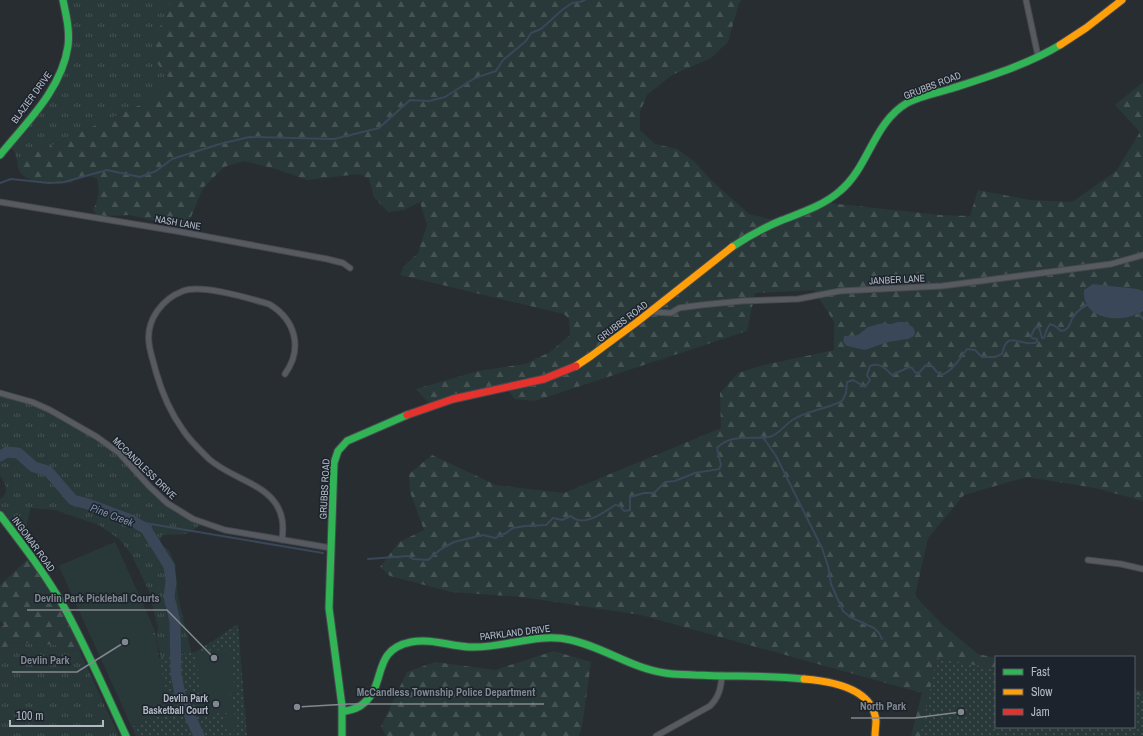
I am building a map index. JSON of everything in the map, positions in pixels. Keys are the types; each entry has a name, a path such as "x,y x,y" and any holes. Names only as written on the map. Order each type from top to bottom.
{"street":[{"name":"BLAZIER DRIVE","path":"0,155 38,107 61,74 68,52 69,37 67,14 63,0"},
{"path":"1026,0 1038,56"},
{"name":"GRUBBS ROAD","path":"342,736 342,712 329,615 333,468 338,449 346,441 440,403 545,377 571,368 598,351 651,312 715,260 748,236 821,203 839,192 851,182 864,164 878,133 891,116 907,104 988,76 1048,52 1073,37 1122,0"},
{"name":"NASH LANE","path":"0,202 162,228 327,259 343,263 350,268"},
{"name":"JANBER LANE","path":"651,312 671,313 678,308 701,305 798,299 840,291 942,286 1110,264 1143,255"},
{"path":"282,540 282,520 280,511 272,499 263,491 232,475 214,463 191,440 175,418 162,392 150,348 149,337 152,321 158,309 165,302 177,294 190,289 210,290 269,304 277,309 286,318 294,335 294,353 291,364 284,374"},
{"name":"MCCANDLESS DRIVE","path":"0,393 32,402 50,410 97,437 119,453 158,496 184,515 202,523 225,530 331,548"},
{"name":"INGOMAR ROAD","path":"0,515 42,572 63,606 89,656 126,736"},
{"path":"1088,560 1121,564 1143,569"},
{"name":"PARKLAND DRIVE","path":"342,712 360,706 370,698 381,666 388,655 399,646 406,643 417,641 460,647 476,647 545,638 562,638 578,641 628,664 647,670 668,674 799,678 845,686 858,692 871,706 876,723 875,736"},
{"path":"656,736 710,706 719,695 722,676"}],"green space":[{"path":"63,0 173,0 163,21 157,62 169,79 162,91 144,103 17,160 14,151 7,145 38,107 68,52"},
{"path":"173,0 742,0 739,3 728,42 711,58 672,75 647,95 640,112 640,130 655,144 677,149 694,161 712,181 749,214 786,223 829,203 940,215 970,216 978,190 1030,200 1072,202 1116,171 1140,132 1115,105 1143,82 1143,501 1095,488 1027,477 964,495 928,538 915,596 942,624 978,654 995,658 995,728 1135,728 1135,689 1143,691 1143,736 911,736 922,693 641,615 522,597 451,592 390,576 380,567 399,542 424,530 410,492 409,474 432,455 496,485 564,493 721,428 720,393 738,373 764,365 834,350 834,322 814,290 755,293 747,331 535,401 514,399 506,386 431,406 416,389 478,371 525,364 550,352 570,335 569,319 564,314 400,275 404,266 418,253 427,225 420,202 404,210 388,212 374,197 369,179 359,174 307,180 276,169 244,161 224,167 203,188 191,217 184,224 176,226 130,215 105,216 96,214 93,210 98,194 97,178 89,176 62,184 49,184 29,179 20,172 17,160 144,103 162,91 169,79 157,62 155,46 159,30"},
{"path":"0,393 32,402 105,442 158,496 202,523 192,531 184,534 162,535 160,540 162,545 169,550 175,563 178,598 193,659 172,707 156,636 158,628 149,591 131,554 119,539 99,525 55,510 31,508 23,537 19,539 0,515 0,499 5,494 6,488 0,476"},
{"path":"115,542 155,631 159,658 196,652 238,624 247,736 136,736 59,566"},
{"path":"115,542 155,631 153,633 170,709 132,727 59,566"},
{"path":"31,556 86,649 68,651 62,646 56,645 10,642 0,655 0,628 4,625 0,620 0,585"},
{"path":"10,642 56,645 62,646 68,651 79,650 119,736 0,736 0,655"},
{"path":"230,649 236,693 230,694 232,711 202,716 196,652"},
{"path":"554,651 591,662 582,727 579,736 386,736 381,726 407,672 435,662 495,670"},
{"path":"937,658 995,669 995,728 1135,728 1135,694 1143,696 1143,736 920,736"},
{"path":"234,713 237,730 227,732 224,714"}],"water":[{"path":"1093,284 1138,289 1143,291 1143,311 1125,318 1105,317 1096,314 1089,308 1085,300 1084,290"},
{"path":"905,322 913,327 915,332 914,336 908,339 888,342 865,350 847,346 843,342 844,336 858,335 868,327 883,323 891,324"}],"waterway":[{"path":"0,183 11,179 49,183 64,182 107,170 140,177 156,171 172,159 220,144 249,137 334,139 379,128 410,100 429,101 445,97 475,78 496,71 503,60 526,41 531,33 541,29 572,3 585,0"},
{"path":"368,559 408,556 413,559 428,560 441,549 454,542 483,535 495,538 513,528 546,525 553,518 562,520 571,516 576,519 587,520 599,515 615,505 620,506 624,511 630,510 630,497 644,493 654,493 665,482 675,481 695,473 719,469 721,465 717,448 728,440 773,436 791,421 800,416 842,401 846,393 847,382 853,380 865,387 870,380 867,375 870,366 877,365 885,368 892,375 909,367 918,374 926,365 931,365 941,375 949,371 967,349 975,350 982,357 995,357 1002,354 1005,346 1011,340 1025,343 1037,342 1037,339 1032,338 1031,336 1035,328 1039,327 1042,338 1044,338 1050,324 1061,331 1064,330 1069,326 1076,313 1089,304"},
{"path":"1137,312 1143,319"},
{"path":"762,437 776,456 822,548 828,566 831,584 843,611 850,617 874,628 882,639"},
{"name":"Pine Creek","path":"0,456 7,452 18,453 34,467 48,471 73,500 131,520 146,529 169,566 171,582 169,597 175,621 176,674 180,694 199,736"},
{"path":"133,521 323,553"}],"traffic: fast":[{"path":"0,155 42,105 58,77 68,46 67,23 63,0"},
{"path":"732,247 767,227 819,205 840,191 858,170 886,122 907,103 1006,70 1034,59 1060,45"},
{"path":"342,736 342,706 329,608 334,463 338,451 347,441 407,415"},
{"path":"0,515 26,549 64,607 126,736"},
{"path":"342,712 359,707 371,695 381,668 390,652 398,646 418,641 469,647 482,647 532,639 558,638 583,643 640,667 665,673 804,679"}],"traffic: slow":[{"path":"1060,45 1086,28 1122,0"},
{"path":"576,366 637,322 732,247"},
{"path":"804,679 837,684 849,688 859,694 867,701 873,710 876,721 875,736"}],"traffic: jam":[{"path":"407,415 453,399 544,379 576,366"}],"place":[{"name":"Devlin Park","path":"125,642"},
{"name":"Devlin Park Pickleball Courts","path":"214,658"},
{"name":"Devlin Park Basketball Court","path":"216,704"},
{"name":"McCandless Township Police Department","path":"297,707"},
{"name":"North Park","path":"961,712"}]}
